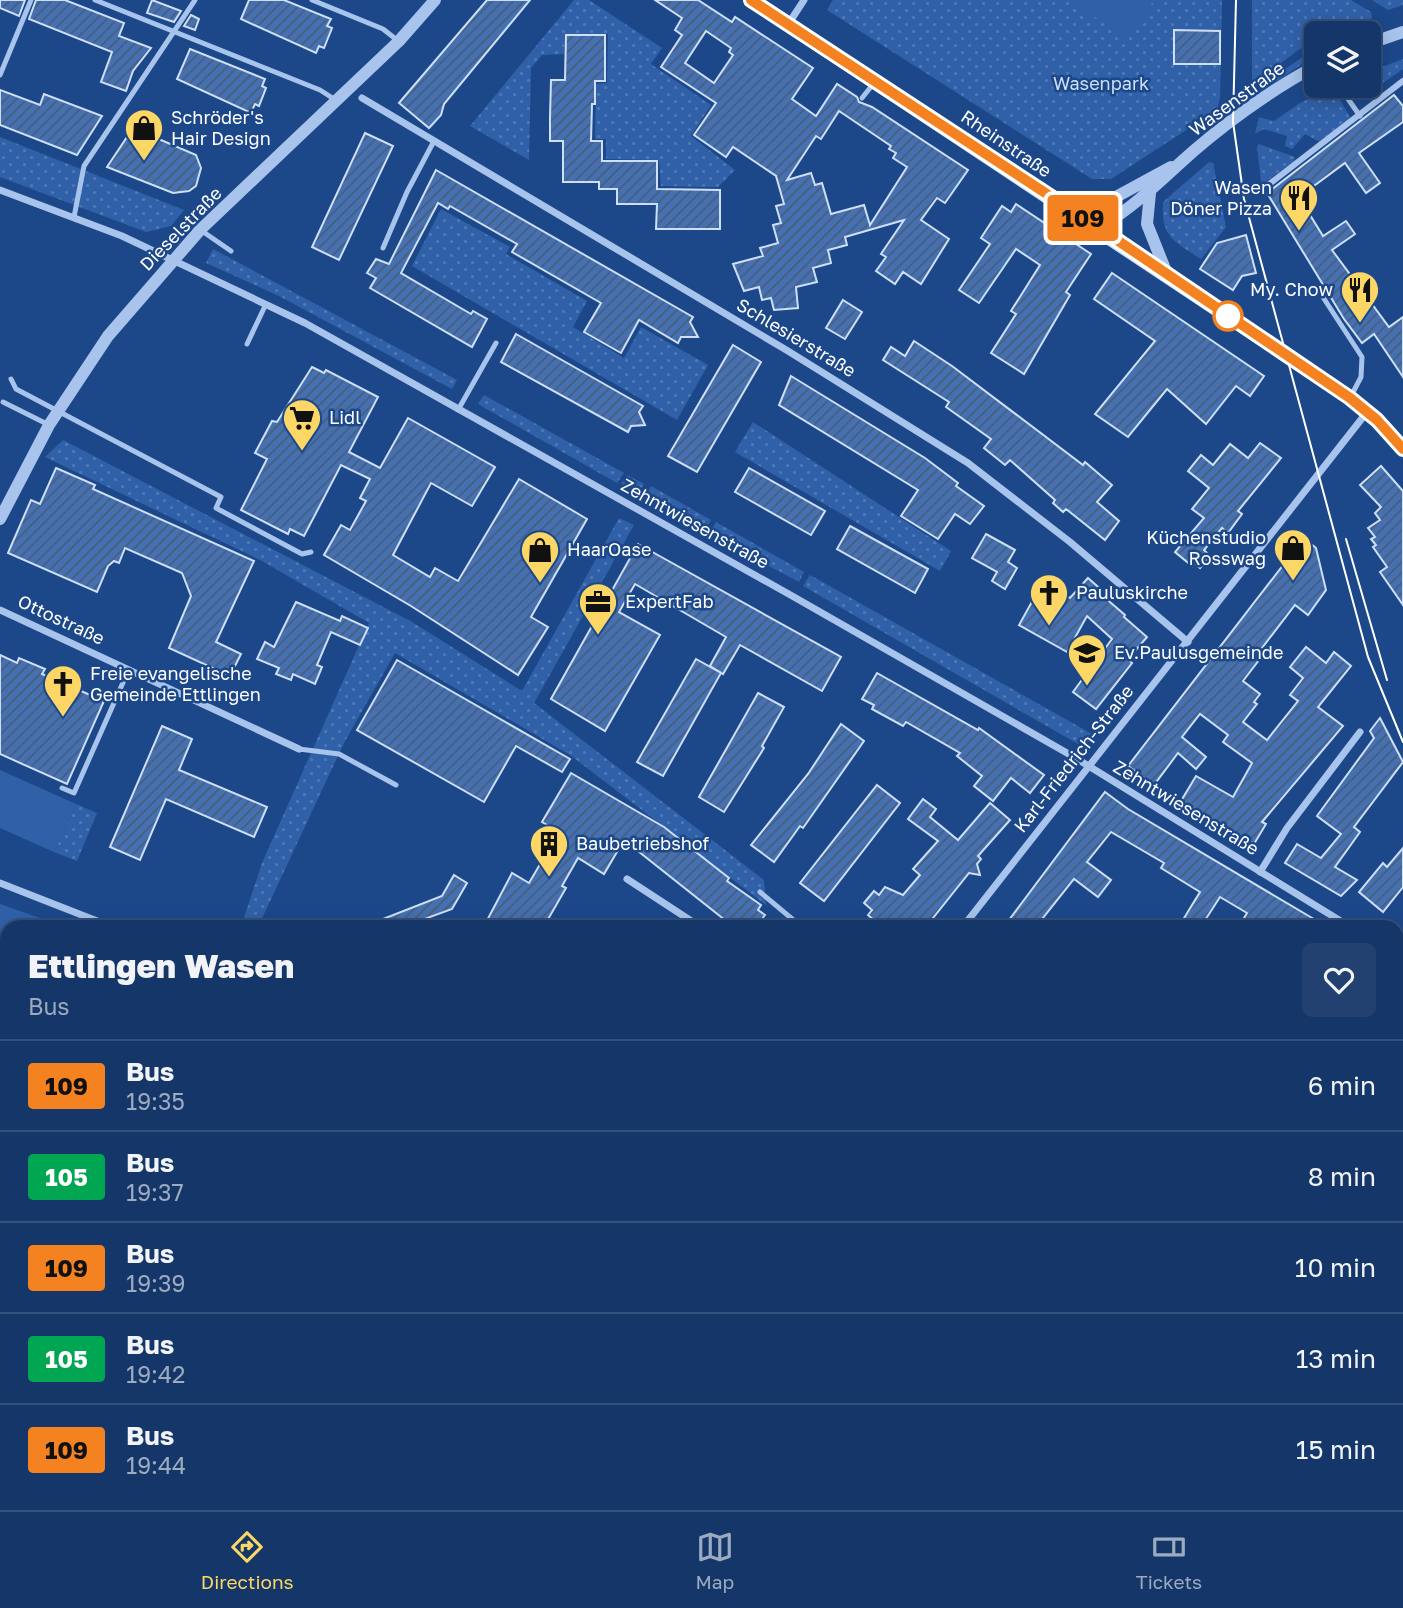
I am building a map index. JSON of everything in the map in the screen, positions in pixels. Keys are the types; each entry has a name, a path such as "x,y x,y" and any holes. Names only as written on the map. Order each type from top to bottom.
{"main road":[{"name":"Rheinstraße","path":"751,0 1099,228 1350,398 1403,449"}],"street":[{"name":"Dieselstraße","path":"0,519 48,425 108,336 173,258 399,41 435,0"},
{"path":"789,23 804,0"},
{"path":"1381,40 1403,32"},
{"name":"Wasenstraße","path":"1099,228 1150,193 1180,163 1243,115 1304,74"},
{"path":"1268,186 1403,81"},
{"name":"Schlesierstraße","path":"362,98 788,351 968,463 1070,542 1188,642"},
{"name":"Wasenstraße","path":"1065,206 1114,198 1180,163"},
{"name":"Zehntwiesenstraße","path":"0,190 173,258 266,304 794,597 1088,767 1339,920"},
{"path":"1150,193 1147,224 1167,274"},
{"name":"Karl-Friedrich-Straße","path":"968,920 1367,412"},
{"name":"Ottostraße","path":"0,610 299,749"},
{"path":"1260,872 1287,828 1360,732"},
{"path":"626,879 690,920"},
{"path":"0,883 95,920"}],"lane":[{"path":"0,75 31,0"},
{"path":"95,0 320,90 337,101"},
{"path":"74,217 84,166 195,0"},
{"path":"312,0 383,29 399,41"},
{"path":"862,98 876,80"},
{"path":"1347,98 1360,116"},
{"path":"383,248 407,192 434,141"},
{"path":"200,230 231,251"},
{"path":"1317,288 1362,357 1361,377 1350,398"},
{"path":"247,344 266,304"},
{"path":"458,410 496,343"},
{"path":"11,379 16,389 221,497 216,508 302,554 312,552"},
{"path":"2,401 48,425"},
{"path":"62,788 74,793 129,669"},
{"path":"299,749 338,754 396,785"},
{"path":"760,892 793,920"}],"green space":[{"path":"574,0 589,0 662,48 651,64 711,105 691,136 735,170 718,187 661,186 659,160 606,159 606,139 595,139 596,84 607,83 608,34 565,34 564,54 542,55 531,68 529,160 470,126"},
{"name":"Wasenpark","path":"833,0 1222,0 1220,98 1217,110 1111,179 1092,179 827,10"},
{"path":"1069,0 1154,0 1128,39"},
{"path":"1252,0 1351,0 1371,12 1372,18 1364,21 1304,21 1304,47 1252,84"},
{"path":"1372,0 1403,0 1403,5 1388,10"},
{"path":"1304,56 1304,63 1263,90 1260,86"},
{"path":"1403,59 1403,69 1381,84 1381,67"},
{"path":"1310,98 1339,98 1351,119 1320,142 1305,134 1292,149 1285,146 1287,136 1264,129 1255,134 1259,117 1274,121"},
{"path":"0,137 184,210 171,226 146,232 0,177"},
{"path":"1259,144 1295,157 1294,161 1265,182 1261,182 1257,146"},
{"path":"1209,162 1213,163 1226,227 1201,259 1177,243 1167,231 1163,202"},
{"path":"441,209 510,247 506,254 587,301 573,327 624,358 641,327 708,365 677,420 412,266"},
{"path":"213,249 457,380 452,389 279,296 206,263"},
{"path":"484,395 624,473 617,483 478,404"},
{"path":"753,422 951,551 940,571 735,452"},
{"path":"63,440 412,622 522,691 619,518 634,525 534,703 764,880 766,905 570,755 395,653 344,743 261,920 243,920 262,863 369,623 262,561 45,457"},
{"path":"627,475 644,484 638,494 621,484"},
{"path":"651,486 711,520 705,531 645,497"},
{"path":"716,522 804,572 799,582 709,534"},
{"path":"810,575 1092,734 1078,744 803,586"},
{"path":"0,770 76,804 54,852 0,828"},
{"path":"76,804 97,813 77,861 54,852"},
{"path":"0,904 46,920 0,920"}],"building":[{"path":"0,0 25,0 19,16 0,8"},
{"path":"36,0 65,0 124,23 119,36 151,48 133,71 126,91 101,82 112,52 29,19"},
{"path":"152,0 181,11 174,22 147,13"},
{"path":"249,0 284,0 331,19 327,26 332,28 324,48 319,46 316,53 241,19"},
{"path":"487,0 530,0 444,104 441,115 429,128 399,103"},
{"path":"655,0 698,0 732,22 735,17 813,68 792,99 816,116 837,84 857,97 859,102 872,107 968,170 945,203 937,198 921,220 949,239 921,284 903,272 895,284 876,271 886,257 881,254 904,220 845,237 847,245 828,250 831,263 813,268 817,282 796,287 798,308 774,310 771,298 762,300 759,287 744,291 733,264 763,256 760,248 778,243 773,225 781,223 776,206 784,204 776,176 733,147 726,157 694,135 716,103 661,67 682,35 675,30 682,18","holes":["706,31 731,48 729,52 733,55 714,83 685,63","839,111 891,146 889,149 896,153 893,158 907,167 870,225 864,205 831,214 822,183 815,185 811,173 787,180 816,136 821,139"]},
{"path":"191,15 199,19 195,30 184,26"},
{"path":"1174,30 1220,31 1220,64 1174,64"},
{"path":"566,35 605,35 605,81 595,81 591,141 602,141 602,161 657,161 657,189 720,190 720,229 656,229 657,204 617,204 617,189 599,189 599,182 563,182 563,141 550,141 550,117 551,80 565,80"},
{"path":"190,49 265,79 262,86 266,88 259,106 255,104 251,113 177,79"},
{"path":"0,90 40,105 44,94 102,116 77,155 0,125"},
{"path":"1394,95 1403,106 1403,122 1359,153 1380,183 1366,193 1345,163 1299,197 1323,236 1346,221 1355,234 1332,250 1389,327 1403,317 1403,377 1374,334 1362,343 1344,319 1267,193"},
{"path":"133,128 196,155 201,168 196,186 189,191 173,193 107,167"},
{"path":"365,133 393,146 339,260 312,247"},
{"path":"436,170 693,317 690,322 698,337 681,337 678,343 639,320 621,353 584,332 601,303 512,252 517,244 450,206 448,209 438,203 401,273 471,314 473,311 487,319 472,347 370,288 376,278 367,273 376,259 389,264"},
{"path":"1016,204 1091,254 1066,292 1070,295 1024,374 991,353 1016,314 1011,311 1040,265 1016,249 979,303 959,290 990,244 981,238 1002,206 1011,212"},
{"path":"1246,235 1256,273 1242,276 1233,290 1200,269 1217,243"},
{"path":"1112,273 1264,376 1250,396 1236,386 1206,424 1167,389 1128,437 1095,414 1155,341 1094,299"},
{"path":"843,300 862,312 845,339 826,328"},
{"path":"516,334 643,406 639,412 645,425 631,426 628,432 501,362"},
{"path":"914,341 952,366 1083,465 1085,462 1112,485 1097,502 1119,521 1105,540 1066,509 1063,512 1053,503 1055,500 1010,460 1005,465 984,448 991,439 946,407 949,402 883,360 891,347 905,356"},
{"path":"733,345 761,362 697,472 668,456"},
{"path":"312,367 324,373 326,370 378,397 349,452 380,468 408,418 495,467 472,506 431,483 393,555 430,577 435,568 458,581 519,479 587,519 531,617 548,627 518,675 411,606 324,555 341,525 350,530 366,501 360,498 370,479 341,465 304,536 290,529 288,534 241,510 267,459 255,453 272,421 277,422"},
{"path":"791,376 925,458 958,483 956,486 984,506 970,524 955,514 938,539 901,516 918,490 779,405"},
{"path":"1260,443 1281,458 1238,511 1242,514 1228,533 1222,528 1204,550 1210,556 1200,568 1194,563 1192,566 1175,552 1204,518 1192,509 1209,488 1188,471 1201,455 1213,465 1230,444 1248,458"},
{"path":"1381,466 1403,491 1403,605 1380,572 1387,567 1373,547 1376,545 1371,539 1375,537 1368,528 1380,520 1375,513 1381,507 1360,485"},
{"path":"56,468 95,485 93,489 254,561 216,642 241,654 230,676 169,648 191,596 182,573 125,548 119,563 114,561 108,566 97,592 8,553 31,500 40,504"},
{"path":"749,468 825,511 811,535 735,492"},
{"path":"850,526 928,569 915,593 837,549"},
{"path":"986,534 1015,550 1008,562 1017,568 1005,589 992,581 997,572 972,558"},
{"path":"1304,538 1316,548 1326,590 1308,615 1295,605 1262,648 1266,651 1243,681 1260,694 1254,702 1257,704 1243,722 1267,740 1298,701 1290,695 1303,678 1290,667 1306,647 1326,663 1334,652 1351,666 1318,707 1343,726 1262,822 1266,824 1254,844 1181,801 1196,776 1233,797 1252,763 1223,742 1228,735 1200,714 1182,737 1206,757 1196,769 1178,753 1154,785 1128,766"},
{"path":"638,544 841,657 822,691 740,645 723,674 710,666 726,637 635,584 619,612 660,635 605,731 551,699"},
{"path":"1088,578 1105,593 1103,596 1125,615 1124,617 1147,637 1128,659 1132,663 1096,709 1073,692 1112,639 1087,616 1067,652 1019,625 1043,582 1070,598"},
{"path":"296,602 340,621 342,616 368,628 360,645 331,632 317,665 322,667 315,684 293,674 291,680 276,674 279,668 257,659 265,642 274,647"},
{"path":"0,655 17,663 19,658 45,669 42,674 104,701 67,784 0,754"},
{"path":"696,659 721,673 663,776 637,762"},
{"path":"397,660 570,759 562,772 516,746 484,802 357,730"},
{"path":"877,673 978,730 979,728 1044,775 1030,793 1011,778 993,801 974,786 982,776 957,756 960,753 906,722 903,726 872,709 874,705 862,699"},
{"path":"758,693 784,707 762,746 764,748 724,812 699,797"},
{"path":"1380,718 1403,762 1354,827 1360,832 1335,867 1357,880 1341,896 1285,863 1297,844 1321,858 1341,834 1317,816 1374,738 1370,731"},
{"path":"841,724 864,741 803,828 800,826 774,862 751,845 808,774"},
{"path":"162,726 192,739 179,770 267,807 254,837 166,799 140,860 110,847"},
{"path":"571,773 664,827 729,878 727,881 761,905 758,910 765,915 761,920 725,920 624,840 604,874 578,858 562,886 566,888 548,920 487,920 512,873 529,883 559,832 542,822"},
{"path":"877,785 900,803 824,901 800,883"},
{"path":"1105,792 1128,809 1315,920 1243,920 1247,913 1220,897 1205,920 1183,920 1200,892 1161,868 1164,863 1111,832 1087,862 1111,880 1098,897 1074,879 1043,918 1045,920 1009,920"},
{"path":"923,799 936,809 930,817 958,840 990,803 1010,820 978,856 981,859 977,864 980,875 969,873 931,920 874,920 868,915 872,910 864,903 874,891 879,895 885,887 903,895 920,875 913,869 938,841 908,819"},
{"path":"1403,848 1403,887 1383,912 1359,892 1383,863 1387,867"},
{"path":"454,875 467,883 452,909 422,920 380,920 442,896"}],"tram line":[{"path":"1236,0 1233,122 1244,199 1368,657 1403,742"},
{"path":"1346,539 1387,680"}],"bus line":[{"name":"109","path":"751,0 1111,236 1350,398 1377,420 1403,449"}],"place":[{"name":"Schröder's Hair Design","path":"144,162"},
{"name":"Wasen Döner Pizza","path":"1299,232"},
{"name":"My. Chow","path":"1360,324"},
{"name":"Lidl","path":"302,452"},
{"name":"Küchenstudio Rosswag","path":"1293,582"},
{"name":"HaarOase","path":"540,584"},
{"name":"Pauluskirche","path":"1049,627"},
{"name":"ExpertFab","path":"598,636"},
{"name":"Ev.Paulusgemeinde","path":"1087,687"},
{"name":"Freie evangelische Gemeinde Ettlingen","path":"63,718"},
{"name":"Baubetriebshof","path":"549,878"}]}
